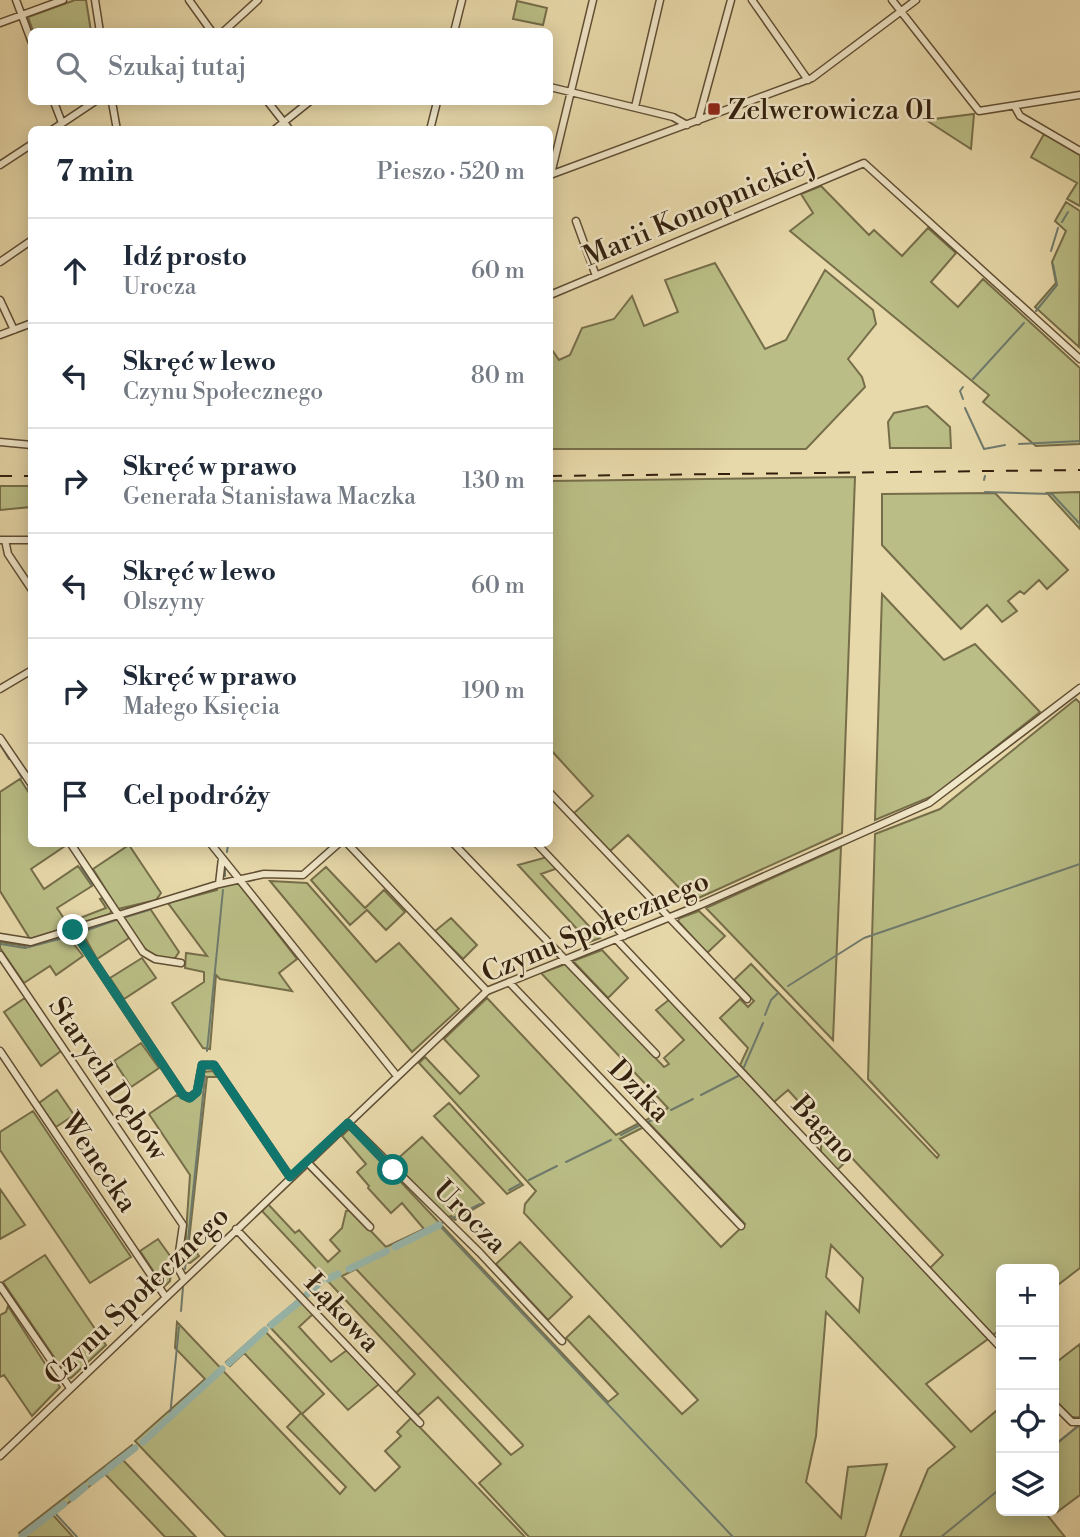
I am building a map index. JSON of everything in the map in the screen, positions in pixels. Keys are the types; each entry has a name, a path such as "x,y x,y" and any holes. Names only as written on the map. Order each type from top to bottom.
{"street":[{"path":"16,0 28,32"},
{"path":"0,23 64,0"},
{"path":"94,0 99,28"},
{"path":"189,0 209,28"},
{"path":"227,28 258,0"},
{"path":"455,28 461,0"},
{"path":"553,165 593,0"},
{"path":"635,107 660,0"},
{"path":"698,121 731,0"},
{"path":"752,0 808,80"},
{"path":"892,0 979,111 1080,95"},
{"path":"553,174 808,80 916,0"},
{"path":"553,88 673,117 687,125"},
{"path":"55,105 62,123"},
{"path":"58,126 89,105"},
{"path":"113,105 116,126"},
{"path":"271,105 287,126"},
{"path":"278,126 305,105"},
{"path":"431,126 436,105"},
{"path":"1015,107 1020,116 1080,151"},
{"path":"0,165 28,147"},
{"path":"555,159 565,169"},
{"name":"Marii Konopnickiej","path":"553,294 864,163 1080,359"},
{"path":"576,221 596,276"},
{"path":"0,262 28,243"},
{"path":"0,300 14,330"},
{"path":"0,335 28,325"},
{"path":"0,442 28,445"},
{"path":"28,540 3,540 8,554 28,584"},
{"path":"0,689 28,672"},
{"name":"Czynu Społecznego","path":"0,1456 487,991 566,961 929,803 1080,688"},
{"path":"0,738 28,779"},
{"path":"553,796 747,999"},
{"path":"73,847 147,956 181,963"},
{"path":"213,847 397,1076"},
{"path":"0,937 31,942 219,884 264,874 303,875 335,847"},
{"path":"351,847 487,991"},
{"path":"457,847 656,1054"},
{"name":"Bagno","path":"540,847 996,1343"},
{"path":"219,884 222,858"},
{"path":"73,930 183,1095 190,1098 197,1092 200,1069 205,1064 214,1065 290,1177"},
{"name":"Starych Dębów","path":"0,955 183,1226 177,1266 184,1279"},
{"name":"Dzika","path":"509,982 741,1226"},
{"name":"Wenecka","path":"0,1051 165,1296"},
{"name":"Urocza","path":"348,1123 480,1253 562,1341"},
{"path":"307,1162 370,1227"},
{"name":"Łąkowa","path":"236,1228 420,1423"},
{"path":"0,1286 70,1388"},
{"path":"1059,1409 1072,1423 1080,1423"}],"green space":[{"path":"75,0 86,0 91,28 32,28 28,17"},
{"path":"517,1 547,8 543,25 513,19"},
{"path":"974,114 971,149 926,120"},
{"path":"1044,134 1080,154 1080,206 1067,199 1077,183 1031,157"},
{"path":"821,186 869,235 874,230 902,256 928,228 956,253 931,282 958,307 983,279 1080,368 1080,444 1036,446 983,402 989,395 790,231 813,213 801,194"},
{"path":"1066,202 1080,211 1079,347 1035,307 1056,283 1052,262 1066,231 1055,221"},
{"path":"715,263 765,349 786,340 825,270 873,310 876,324 848,359 862,377 865,387 806,449 553,449 553,351 559,360 570,355 582,328 614,319 632,296 644,326 678,312 665,280"},
{"path":"927,406 950,427 951,448 890,448 888,422 894,413"},
{"path":"855,477 842,833 692,901 628,835 610,851 574,813 593,796 553,752 553,481"},
{"path":"0,486 28,486 28,507 0,510"},
{"path":"1080,492 1080,529 1047,493"},
{"path":"995,493 1068,570 1047,589 1039,580 1024,594 1020,591 1008,601 1017,611 1002,622 987,605 961,629 882,545 882,494"},
{"path":"882,594 944,660 975,644 1040,712 935,795 875,820"},
{"path":"1076,699 1080,703 1080,1268 1059,1284 1059,1264 996,1264 996,1333 993,1335 930,1268 943,1255 851,1157 837,1170 821,1152 821,1126 788,1090 774,1102 740,1065 748,1048 720,1018 740,999 748,1007 754,1001 734,980 751,964 937,1158 939,1155 868,1079 875,834 940,809"},
{"path":"20,779 28,791 28,847 64,847 31,869 44,889 78,866 92,886 57,908 67,923 106,908 100,899 104,897 112,909 110,914 30,939 0,891 0,792"},
{"path":"126,847 130,847 161,893 156,900 118,909 93,869"},
{"path":"841,847 833,1040 706,908"},
{"path":"547,857 558,868 541,874 600,938 589,942 518,865"},
{"path":"326,867 365,908 384,890 405,912 386,930 367,910 350,925 311,880"},
{"path":"270,881 307,883 376,962 399,943 459,1009 412,1052"},
{"path":"238,883 297,959 279,973 292,991 220,979 216,975 210,1049 203,1048 172,1003 204,982 204,972 185,968 186,953 207,956 168,903 217,890 217,886"},
{"path":"149,907 179,952 175,958 157,957 150,953 124,920 124,916"},
{"path":"699,911 725,936 707,953 678,921"},
{"path":"116,917 129,938 97,959 83,934 79,934 80,930"},
{"path":"451,918 477,945 463,959 435,931"},
{"path":"67,935 83,956 56,975 50,966 24,983 0,948 0,942 25,946"},
{"path":"602,950 628,978 608,998 573,961"},
{"path":"142,958 156,978 124,999 110,978"},
{"path":"566,964 664,1067 669,1064 664,1058 684,1040 656,1010 670,999 988,1339 926,1384 971,1432 996,1411 996,1516 1048,1516 1065,1537 900,1537 928,1469 955,1447 826,1312 816,1436 806,1482 841,1518 848,1467 887,1464 865,1537 529,1537 479,1483 501,1464 438,1397 418,1415 396,1393 415,1374 262,1211 268,1204 295,1233 299,1230 328,1262 340,1251 330,1240 342,1228 346,1211 351,1210 386,1247 424,1229 402,1203 391,1213 368,1188 357,1172 366,1164 342,1136 350,1128 608,1402 618,1394 566,1338 589,1316 682,1414 698,1400 524,1213 525,1204 536,1191 419,1063 425,1057 460,1094 479,1076 444,1039 487,998 616,1135 639,1123 642,1128 620,1139 721,1247 745,1224 646,1120 668,1108 541,973","holes":["831,1245 863,1278 859,1312 826,1277","356,1269 523,1445 511,1455 342,1276"]},
{"path":"25,998 61,1051 41,1066 4,1012"},
{"path":"141,1043 159,1068 131,1087 114,1061"},
{"path":"213,1071 217,1077 207,1077 189,1241 199,1256 190,1263 184,1262 190,1175 149,1114 177,1095 187,1101 195,1097 200,1090 203,1072"},
{"path":"57,1090 74,1115 56,1127 39,1103"},
{"path":"449,1103 523,1185 507,1194 434,1116"},
{"path":"33,1111 131,1257 90,1283 0,1150 0,1132"},
{"path":"422,1137 484,1203 455,1220 451,1216 446,1218 394,1162"},
{"path":"0,1189 25,1225 0,1239"},
{"path":"158,1239 173,1260 170,1281 164,1287 140,1251"},
{"path":"520,1242 572,1297 548,1320 496,1264"},
{"path":"45,1255 106,1345 71,1378 67,1376 3,1282"},
{"path":"299,1299 314,1313 299,1327 331,1362 347,1350 379,1384 348,1410 268,1325"},
{"path":"8,1306 60,1387 32,1416 4,1375 0,1377 0,1315 6,1312"},
{"path":"177,1322 340,1494 346,1487 287,1427 301,1413 244,1353 230,1366 226,1362 263,1329 324,1394 302,1414 375,1491 400,1467 385,1451 401,1436 397,1432 411,1418 525,1537 226,1537 135,1441 205,1379 175,1348"},
{"path":"1080,1344 1080,1417 1072,1417 1059,1406 1059,1360"},
{"path":"1080,1424 1080,1495 1059,1511 1059,1453 1059,1442"},
{"path":"132,1445 136,1449 123,1460 196,1537 165,1537 105,1474 53,1515 73,1537 22,1537 19,1533"}],"waterway":[{"path":"1062,222 1068,212"},
{"path":"1051,251 1058,228"},
{"path":"1036,311 1057,285 1053,264"},
{"path":"973,379 1024,323"},
{"path":"963,387 960,391 963,399"},
{"path":"965,408 984,449 1005,445"},
{"path":"1019,444 1080,441"},
{"path":"984,480 985,476"},
{"path":"985,492 1052,494 1080,524"},
{"path":"0,744 9,759"},
{"path":"18,771 22,778"},
{"path":"227,852 228,847"},
{"path":"788,986 864,938 1080,864"},
{"path":"81,867 93,885"},
{"path":"225,868 225,876"},
{"path":"207,1051 223,890"},
{"path":"103,899 110,909"},
{"path":"126,917 149,910"},
{"path":"82,932 116,920"},
{"path":"1,944 25,948 67,937"},
{"path":"765,1015 771,1000 778,993"},
{"path":"744,1067 763,1023"},
{"path":"185,1269 205,1076"},
{"path":"701,1095 738,1076"},
{"path":"671,1110 693,1099"},
{"path":"648,1122 666,1113"},
{"path":"621,1135 640,1125"},
{"path":"566,1162 611,1140"},
{"path":"529,1180 557,1166"},
{"path":"509,1190 520,1184"},
{"path":"451,1219 480,1204"},
{"path":"442,1223 439,1225 733,1537"},
{"path":"395,1247 439,1225"},
{"path":"349,1269 387,1251"},
{"path":"328,1279 338,1274"},
{"path":"304,1297 321,1282"},
{"path":"181,1311 183,1287"},
{"path":"271,1325 299,1302"},
{"path":"170,1416 179,1327"},
{"path":"229,1363 265,1330"},
{"path":"143,1442 222,1369"},
{"path":"1059,1441 1080,1425"},
{"path":"109,1468 135,1448"},
{"path":"91,1482 106,1471"},
{"path":"72,1498 85,1487"},
{"path":"941,1537 996,1492"},
{"path":"22,1536 64,1504"},
{"path":"54,1512 77,1537"}],"railway":[{"path":"553,476 1080,470"},
{"path":"0,476 28,476"}],"place":[{"name":"Zelwerowicza 01","path":"714,109"}],"route":[{"path":"73,930 129,1010 183,1095 190,1098 197,1092 202,1065 214,1065 290,1177 348,1123 393,1170"}]}
